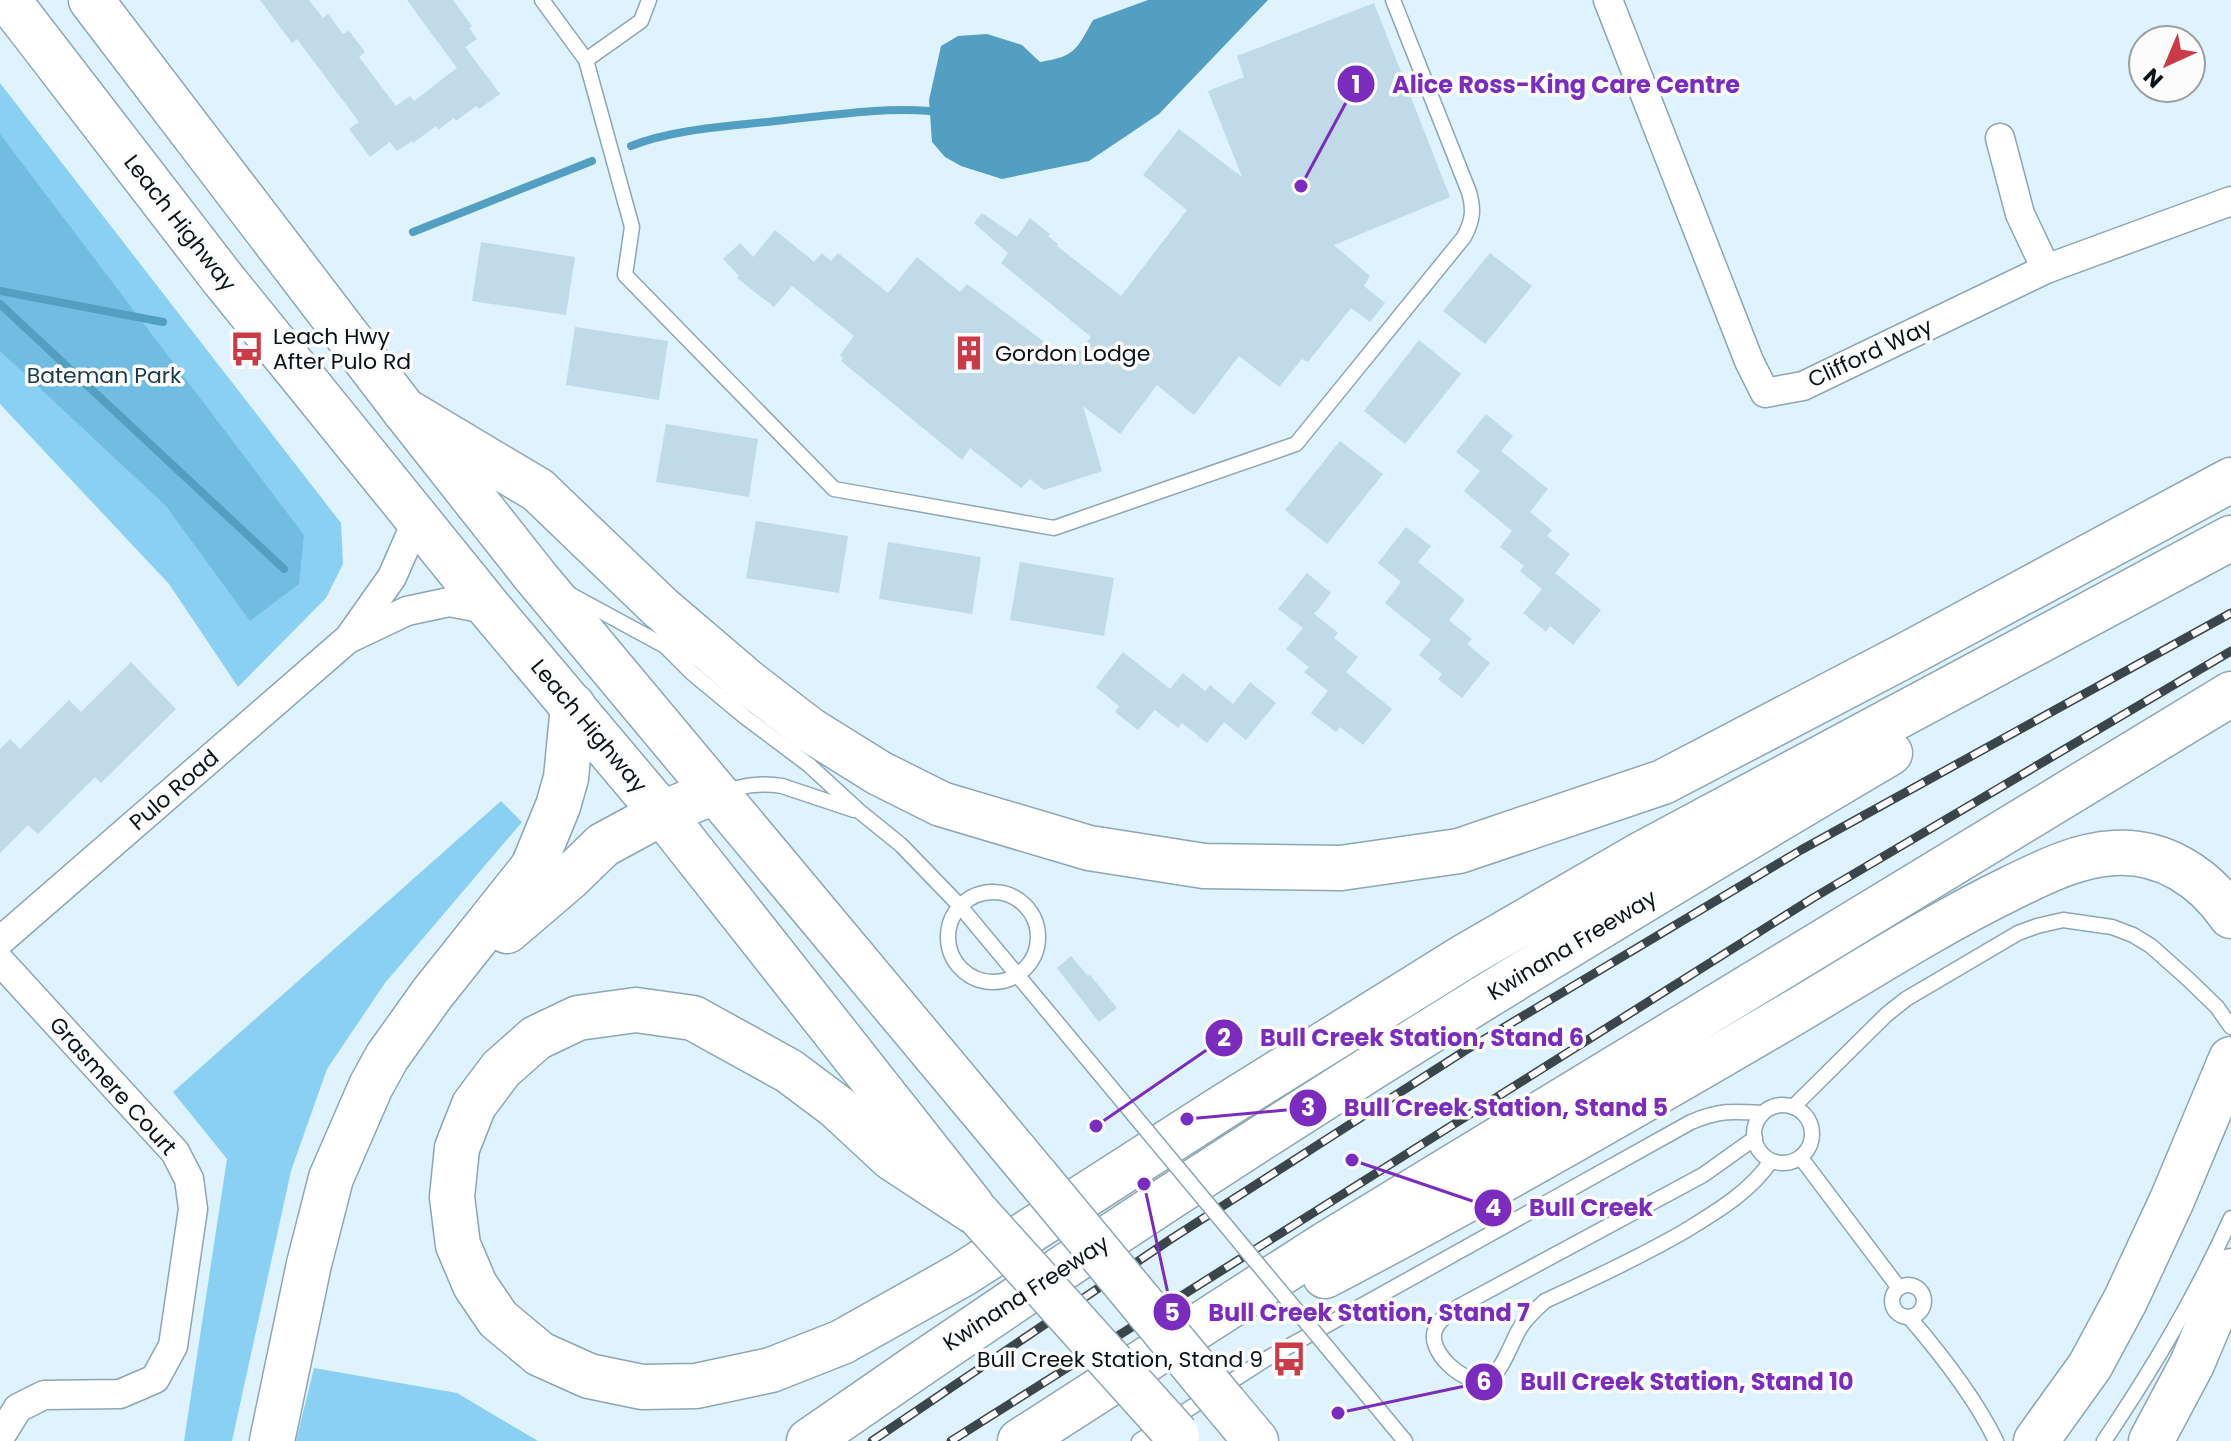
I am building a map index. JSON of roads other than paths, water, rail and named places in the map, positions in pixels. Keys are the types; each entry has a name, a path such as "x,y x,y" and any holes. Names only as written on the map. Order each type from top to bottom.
{"highway":[{"name":"Leach Highway","path":"8,0 223,279 417,520 662,813 979,1215 1166,1439"},
{"path":"91,0 404,410 535,576 1256,1441"},
{"path":"404,410 538,490 661,608 749,683 810,730 879,773 941,804 1089,848 1204,866 1341,868 1459,851 1663,782 1896,661 2231,480"},
{"path":"979,1215 892,1158 837,1107 789,1071 693,1018 636,1010 578,1018 536,1038 501,1069 474,1105 457,1148 452,1197 458,1245 475,1285 498,1319 540,1354 589,1376 642,1387 696,1386 771,1370 842,1342 963,1274 1467,955 1638,856 2231,538"},
{"name":"Kwinana Freeway","path":"809,1441 967,1331 1279,1127 1546,959 2011,680 2231,554"},
{"path":"1020,1441 1326,1244 2231,694"},
{"path":"272,1441 309,1264 331,1178 387,1057 432,994 533,867 566,778 573,706"},
{"path":"432,994 569,878 603,845 662,813 715,792"},
{"path":"1062,1413 1454,1209 1965,911 2041,874 2073,861 2113,853 2138,854 2181,868 2203,882 2231,916"},
{"path":"2036,1441 2090,1366 2125,1301 2226,1090"},
{"path":"2065,1441 2106,1380 2144,1314 2226,1090"},
{"path":"2151,1441 2192,1364 2231,1271"}],"street":[{"name":"Clifford Way","path":"1608,0 1749,361 1765,393 1803,386 2046,269 2231,201"},
{"path":"2000,138 2020,214 2046,269"},
{"name":"Pulo Road","path":"0,941 349,638 392,577 417,520"},
{"name":"Pulo Road","path":"349,638 407,611 449,602 491,610"},
{"name":"Grasmere Court","path":"0,961 175,1152 189,1179 193,1209 173,1346 155,1379 120,1394 44,1395 18,1408 0,1437"}],"lane":[{"path":"542,0 586,60 632,227 625,275 834,489 1054,528 1296,444 1464,237 1473,213 1469,192 1393,0"},
{"path":"586,60 641,21 649,0"},
{"path":"535,576 665,646 692,673 809,765 901,845 960,906 1019,975 1405,1441"},
{"path":"715,792 761,783 771,784 859,811"},
{"path":"987,892 1002,892 1028,908 1036,921 1039,936 1037,951 1030,965 1019,975 1005,981 976,979 964,972 954,960 948,932 960,906 972,897 987,892"},
{"path":"1793,1107 1906,999 2018,933 2063,920 2112,927 2151,946 2207,998 2231,1027"},
{"path":"1777,1106 1793,1107 1808,1118 1813,1135 1801,1158 1786,1164 1771,1161 1760,1151 1755,1138 1756,1125 1763,1113 1777,1106"},
{"path":"1166,1439 1266,1359 1691,1122 1707,1115 1740,1110 1763,1113"},
{"path":"1755,1138 1703,1175 1458,1307 1434,1329 1433,1339 1440,1355 1467,1378 1487,1380 1495,1374 1521,1326 1545,1301 1643,1255 1726,1207 1760,1177 1771,1161"},
{"path":"1801,1158 1899,1288"},
{"path":"2104,1441 2166,1344 2231,1218"},
{"path":"1909,1317 1919,1313 1924,1298 1914,1286 1899,1288 1893,1296 1894,1307 1900,1314 1909,1317 1937,1351 1996,1441"}],"waterway":[{"path":"631,146 683,132 721,127 872,111 930,111"},
{"path":"413,232 592,161"},
{"path":"0,291 163,322"},
{"path":"0,304 284,569"}],"railway":[{"path":"872,1441 1171,1239 1466,1050 1801,850 2231,613"},
{"path":"951,1441 1813,898 2231,651"}],"place":[{"name":"Alice Ross-King Care Centre","path":"1301,186"},
{"name":"Leach Hwy After Pulo Rd","path":"247,349"},
{"name":"Gordon Lodge","path":"969,353"},
{"name":"Bull Creek Station, Stand 5","path":"1187,1119"},
{"name":"Bull Creek Station, Stand 6","path":"1096,1126"},
{"name":"Bull Creek","path":"1352,1160"},
{"name":"Bull Creek Station, Stand 7","path":"1144,1184"},
{"name":"Bull Creek Station, Stand 9","path":"1289,1359"},
{"name":"Bull Creek Station, Stand 10","path":"1338,1413"}],"park label":[{"name":"Bateman Park","path":"104,375"}]}
